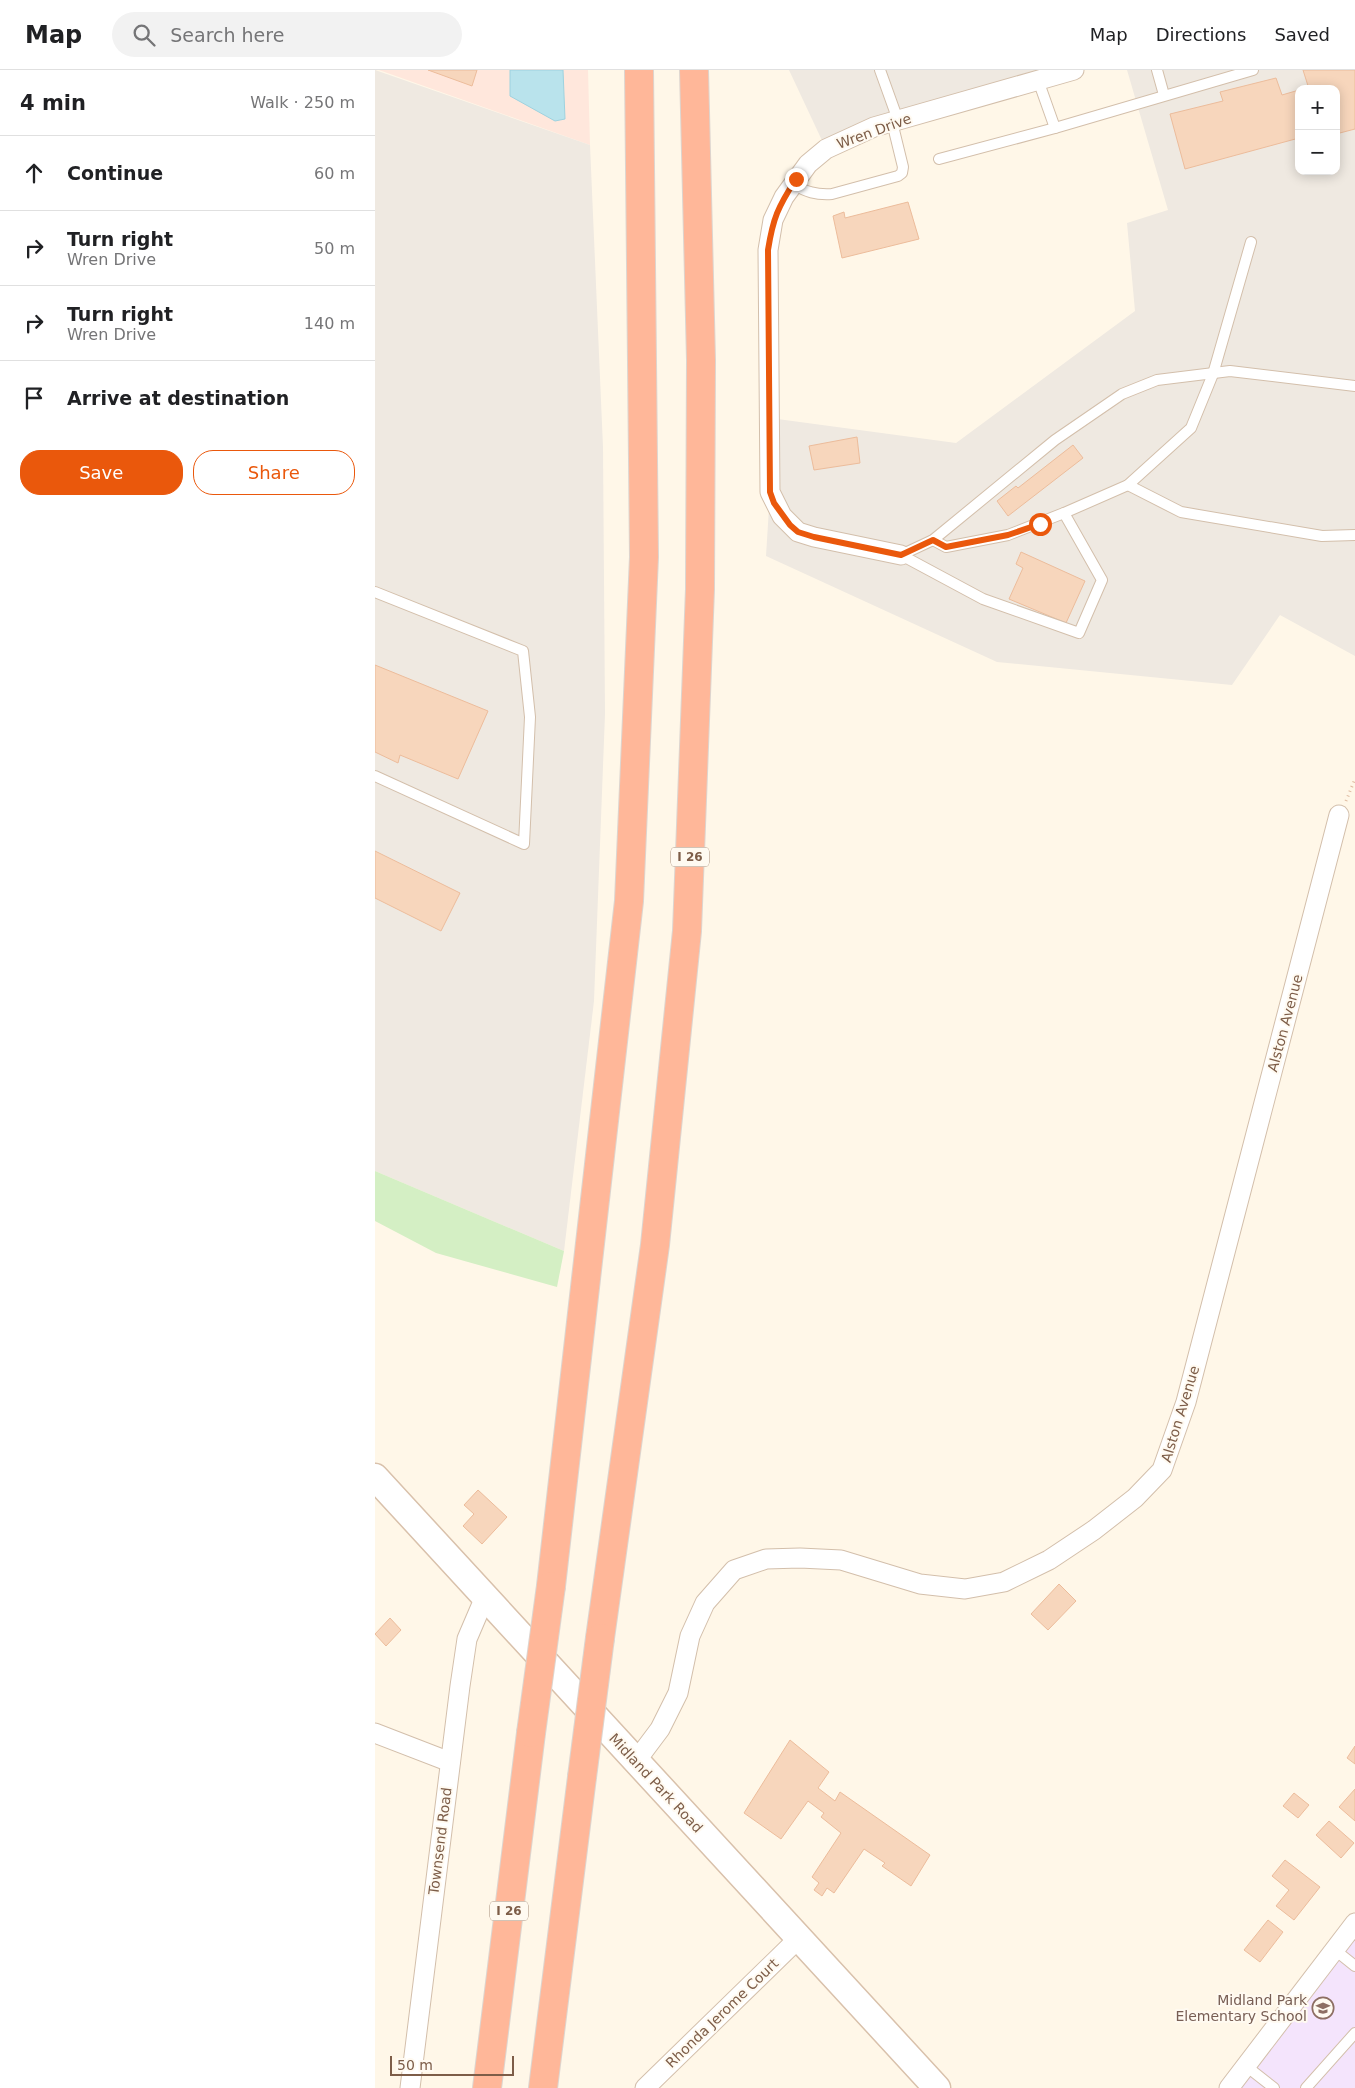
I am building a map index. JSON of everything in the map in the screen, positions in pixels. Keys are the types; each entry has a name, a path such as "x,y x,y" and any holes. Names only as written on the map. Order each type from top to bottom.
{"highway":[{"name":"I 26","path":"487,2088 551,1586 629,901 644,557 639,70"},
{"name":"I 26","path":"543,2088 600,1638 655,1245 687,931 701,589 701,360 694,70"}],"street":[{"name":"Wren Drive","path":"901,555 798,532 782,516 770,492 768,250 773,220 784,197 808,164 825,149 847,138 895,121 1042,76 1074,70"},
{"name":"Alston Avenue","path":"636,1761 660,1729 678,1693 690,1636 705,1603 734,1570 767,1559 800,1558 841,1560 920,1584 965,1589 1004,1582 1049,1560 1094,1530 1135,1498 1162,1470 1185,1402 1339,816"},
{"name":"Midland Park Road","path":"375,1477 937,2088"},
{"name":"Townsend Road","path":"410,2088 467,1639 485,1597"},
{"path":"375,1733 450,1762"},
{"path":"1229,2088 1355,1923"},
{"name":"Rhonda Jerome Court","path":"645,2088 799,1938"}],"lane":[{"path":"793,184 809,193 827,194 898,176 902,173 903,167 895,121 880,70"},
{"path":"1157,70 1164,95"},
{"path":"939,159 1055,128 1253,70"},
{"path":"1042,76 1055,128"},
{"path":"933,540 946,547 1008,535 1128,486 1191,428 1213,374 1251,242"},
{"path":"901,555 933,540 1055,440 1121,394 1157,380 1230,371 1355,386"},
{"path":"1128,486 1181,512 1322,536 1355,535"},
{"path":"901,555 983,599 1079,633 1102,580 1064,513"},
{"path":"375,592 523,651 530,717 524,844 375,776"},
{"path":"1335,1950 1355,1966"},
{"path":"1306,2088 1355,2033"},
{"path":"1246,2066 1274,2088"}],"path":[{"path":"1339,816 1355,780"}],"shaded area":[{"path":"375,70 590,145 603,447 605,714 594,1001 564,1251 375,1171"},
{"path":"379,70 588,70 590,145"},
{"path":"789,70 1074,70 826,149"},
{"path":"1127,70 1355,70 1355,656 1280,615 1232,685 997,662 766,556 770,492 770,418 956,443 1135,311 1127,223 1168,210"},
{"name":"Midland Park Elementary School","path":"1355,1923 1355,2088 1229,2088"}],"green space":[{"path":"375,1171 564,1251 557,1287 436,1253 375,1221"}],"water":[{"path":"510,70 563,70 565,119 555,121 510,96"}],"building":[{"path":"428,70 477,70 472,86"},
{"path":"1303,70 1355,70 1355,129 1340,133 1340,85 1308,85"},
{"path":"1276,78 1282,95 1295,91 1295,139 1185,169 1170,114 1223,101 1220,92"},
{"path":"908,202 919,239 842,258 833,216 844,212 845,218"},
{"path":"857,437 860,463 814,470 809,446"},
{"path":"1073,445 1083,458 1008,516 997,501 1016,486 1018,488"},
{"path":"1021,552 1085,581 1066,623 1009,599 1023,568 1016,564"},
{"path":"375,665 488,711 458,779 400,755 398,763 375,752"},
{"path":"375,851 460,893 441,931 375,898"},
{"path":"478,1490 507,1517 482,1544 463,1526 474,1514 464,1505"},
{"path":"1059,1584 1076,1601 1048,1630 1031,1614"},
{"path":"390,1618 401,1630 386,1646 375,1634"},
{"path":"790,1740 829,1772 818,1788 835,1801 840,1792 930,1855 911,1886 882,1866 885,1863 864,1849 834,1893 827,1888 822,1896 814,1890 819,1883 812,1877 841,1833 821,1817 824,1813 808,1801 781,1839 744,1813"},
{"path":"1355,1746 1355,1764 1347,1758"},
{"path":"1355,1789 1355,1821 1339,1807"},
{"path":"1294,1793 1309,1805 1298,1818 1283,1806"},
{"path":"1329,1821 1354,1843 1341,1858 1316,1835"},
{"path":"1285,1860 1320,1887 1294,1920 1276,1906 1289,1890 1272,1876"},
{"path":"1268,1920 1283,1932 1260,1962 1244,1950"}],"place":[{"name":"Midland Park Elementary School","path":"1323,2008"}],"route":[{"path":"796,179 784,197 773,220 768,250 770,492 782,516 798,532 901,555 933,540 946,547 1008,535 1040,524"}]}
